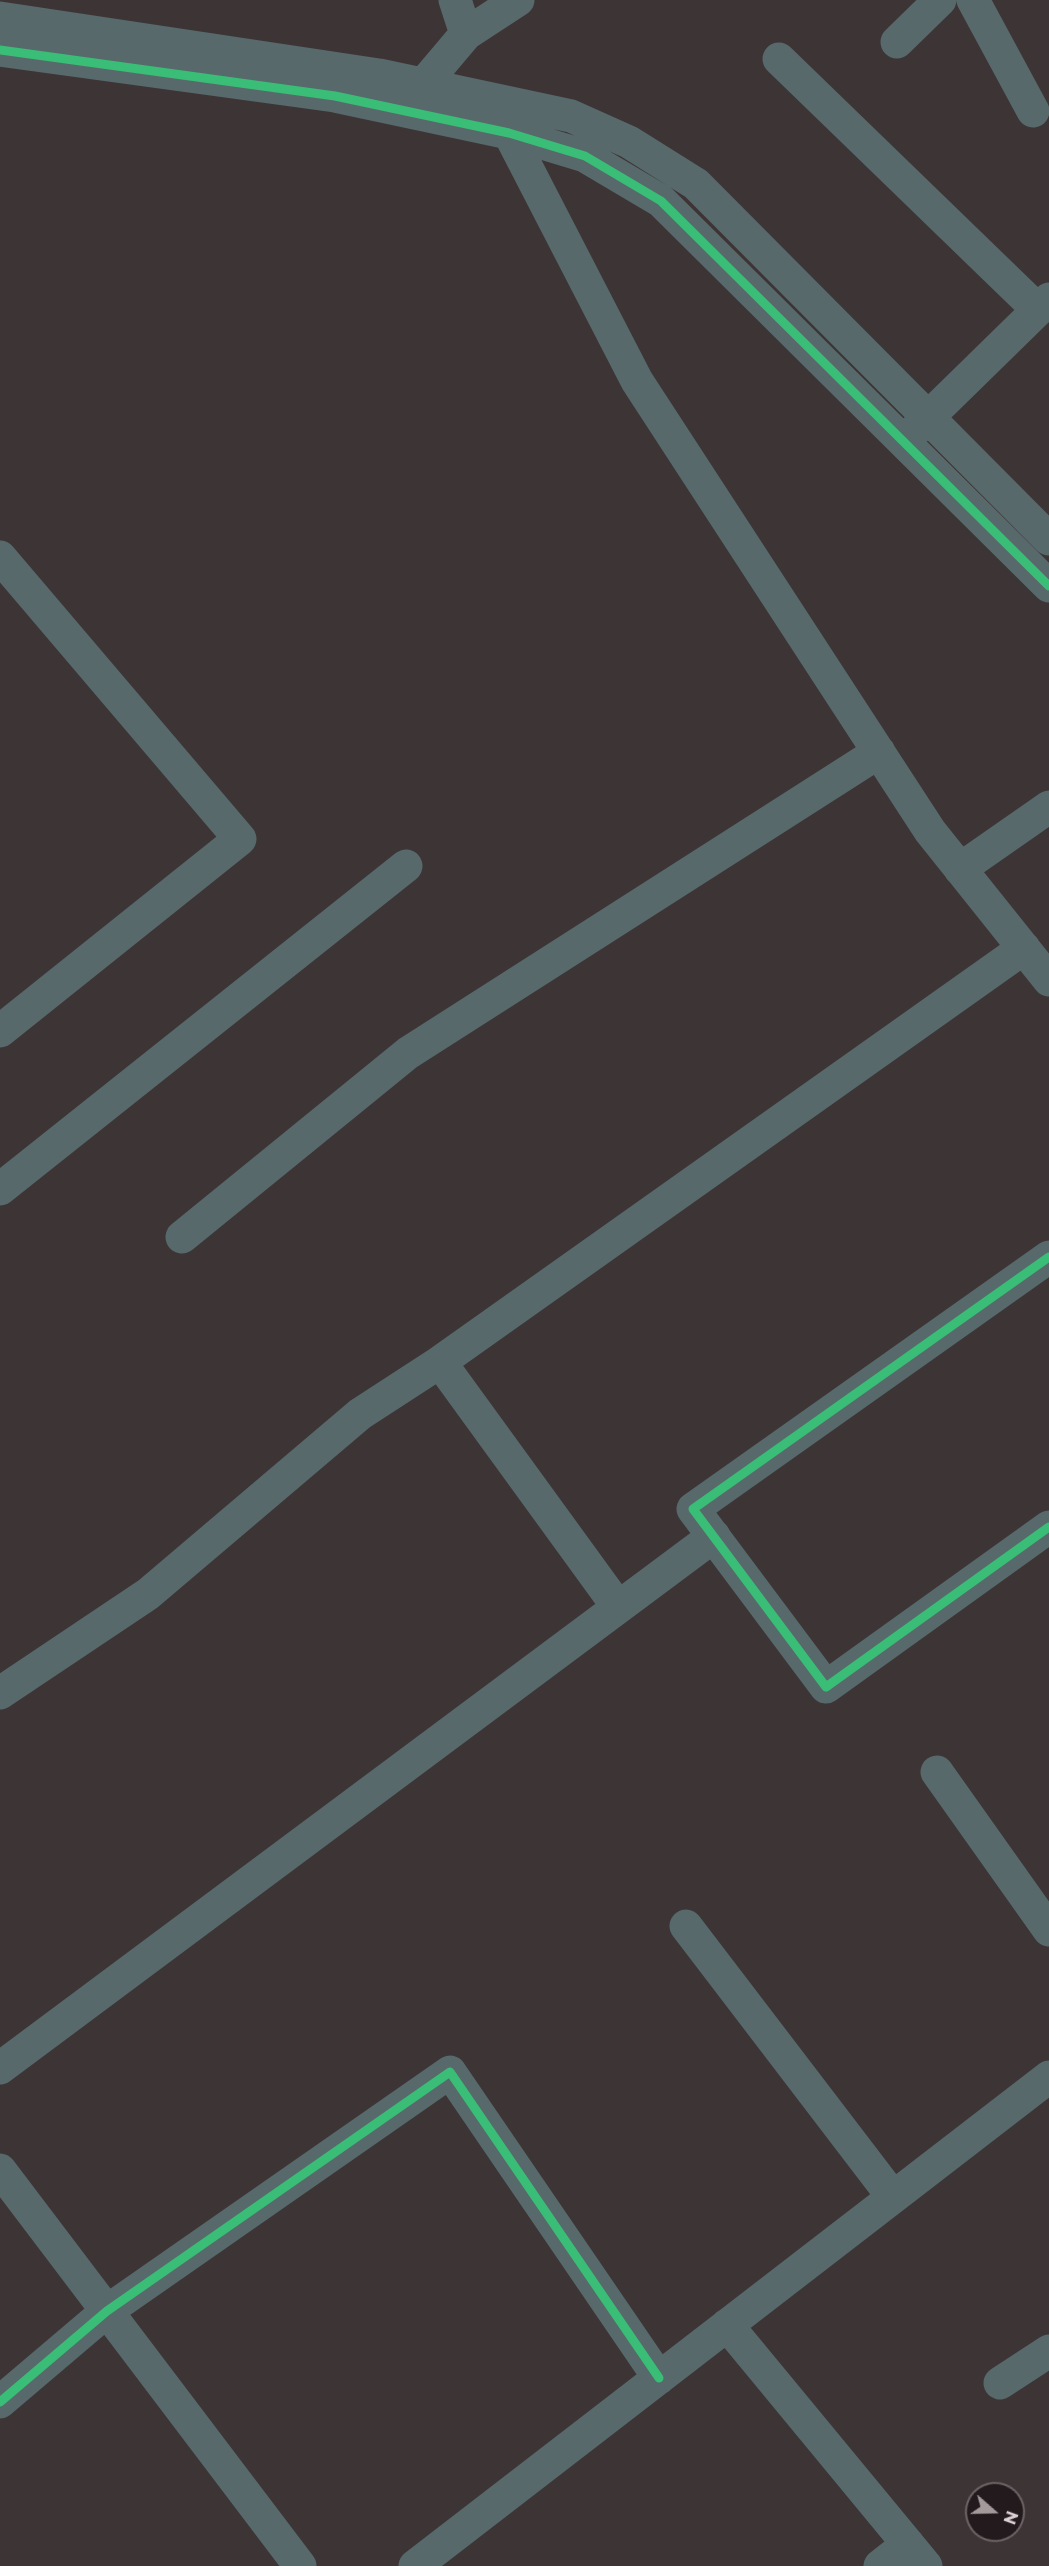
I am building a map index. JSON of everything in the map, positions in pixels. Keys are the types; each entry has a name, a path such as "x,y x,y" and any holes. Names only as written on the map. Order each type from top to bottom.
{"street":[{"path":"455,0 466,34"},
{"path":"403,110 466,34 518,0"},
{"path":"897,42 939,0"},
{"path":"973,0 1032,111"},
{"path":"0,18 161,57 509,133 585,156 661,201 1049,586"},
{"path":"0,50 161,57 379,75 571,116 629,142 696,184 1049,539"},
{"path":"779,59 1043,305 904,441"},
{"path":"509,133 637,381 930,831 1049,980"},
{"path":"0,557 240,839 0,1030"},
{"path":"182,1237 408,1053 879,752"},
{"path":"960,868 1049,807"},
{"path":"0,1189 406,866"},
{"path":"0,1693 148,1594 360,1414 440,1362 1024,948"},
{"path":"1049,1257 693,1509 826,1687 1049,1527"},
{"path":"440,1362 618,1607"},
{"path":"0,2068 714,1536"},
{"path":"937,1772 1049,1930"},
{"path":"686,1926 893,2197"},
{"path":"0,2402 106,2311 450,2072 659,2378"},
{"path":"415,2566 1049,2077"},
{"path":"0,2170 300,2566"},
{"path":"727,2325 917,2555 880,2566"},
{"path":"1000,2382 1049,2350"}],"cycle path":[{"path":"0,50 335,96 509,133 585,156 661,201 1049,586"},
{"path":"1049,1257 693,1509 826,1687 1049,1527"},
{"path":"0,2402 107,2311 450,2072 659,2378"}]}
